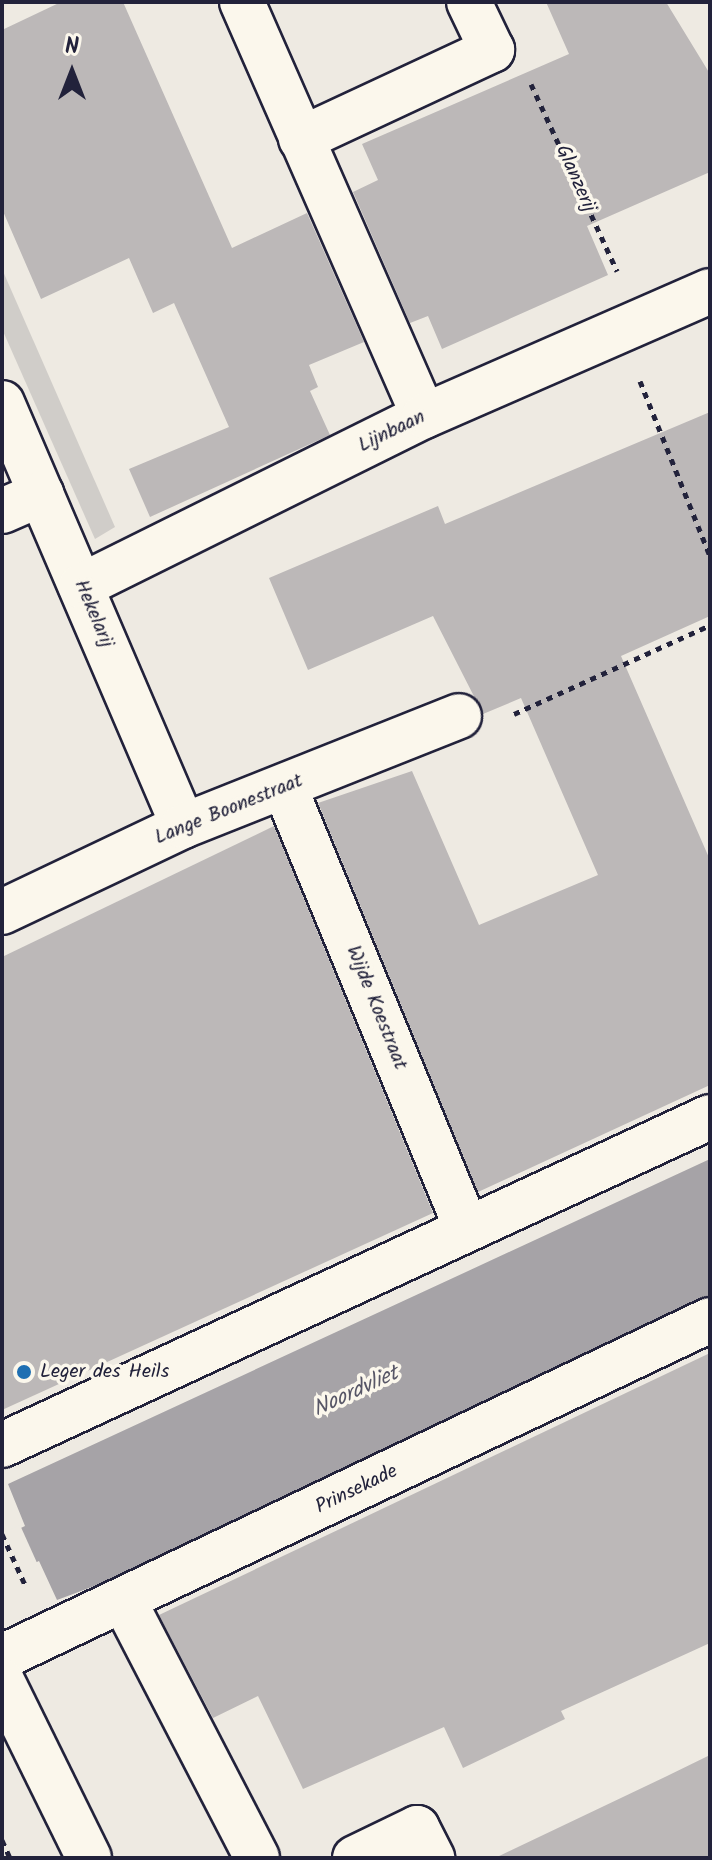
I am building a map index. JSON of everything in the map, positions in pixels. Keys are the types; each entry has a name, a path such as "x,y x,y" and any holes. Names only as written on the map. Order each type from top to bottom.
{"street":[{"path":"242,2 424,416"},
{"path":"301,139 492,50 469,2"},
{"name":"Lijnbaan","path":"81,586 424,416 710,291"},
{"name":"Hekelarij","path":"2,403 183,826"},
{"path":"2,511 41,494"},
{"name":"Lange Boonestraat","path":"2,912 183,826 285,788 459,716"},
{"name":"Wijde Koestraat","path":"285,788 466,1228"},
{"path":"2,1445 710,1117"},
{"name":"Prinsekade","path":"2,1657 710,1320"},
{"path":"124,1601 257,1858"},
{"path":"2,1681 89,1858"},
{"path":"355,1858 417,1828 432,1858"}],"path":[{"name":"Glanzerij","path":"492,50 534,87 630,327 710,556"},
{"path":"459,716 481,728 710,625"},
{"path":"2,1534 21,1573"},
{"path":"2,1840 10,1858"}],"shaded area":[{"path":"2,269 115,527 95,539 2,329"}],"water":[{"name":"Noordvliet","path":"710,1159 710,1298 137,1570 57,1600 39,1561 2,1578 2,1537 25,1526 8,1484"}],"pier":[{"path":"20,1525 38,1565 2,1581 2,1533"}],"building":[{"path":"61,2 123,2 232,248 307,213 364,342 309,365 318,387 310,391 330,435 150,517 129,469 229,427 174,303 153,313 129,258 41,299 2,209 2,30"},
{"path":"546,2 666,2 710,74 710,172 587,226 608,275 442,349 428,316 410,323 353,192 378,180 362,144 569,54"},
{"path":"710,412 710,616 621,656 710,860 710,1085 478,1192 318,803 412,771 479,925 598,875 521,698 483,714 433,616 308,670 269,578 438,506 445,524"},
{"path":"274,826 433,1213 2,1410 2,957"},
{"path":"710,1353 710,1643 561,1711 565,1719 463,1768 444,1727 303,1789 258,1696 213,1718 159,1615"},
{"path":"710,1755 710,1858 495,1858 665,1777"}],"place":[{"name":"Leger des Heils","path":"24,1372"}]}
